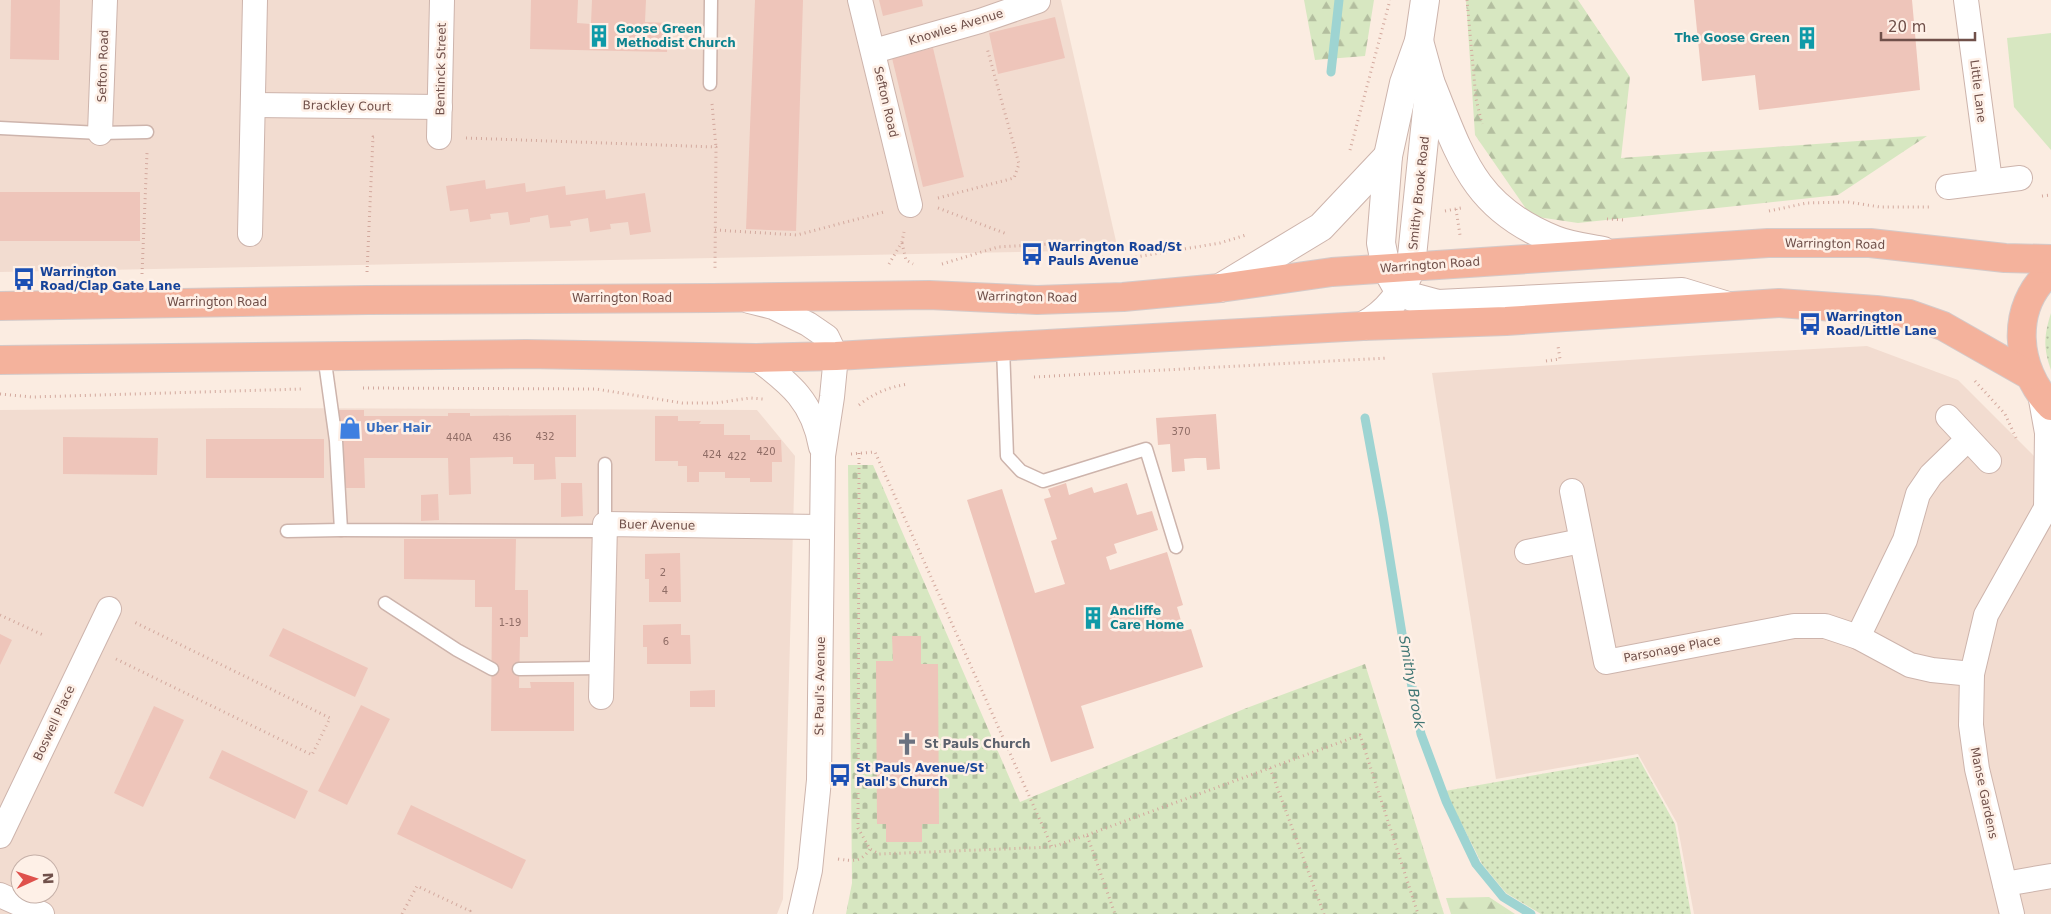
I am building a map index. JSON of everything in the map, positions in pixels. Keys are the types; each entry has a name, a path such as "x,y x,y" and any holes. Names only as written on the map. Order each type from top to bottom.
{"highway":[{"name":"Warrington Road","path":"0,306 368,300 929,295 1037,300 1123,297 1220,288 1332,272 1400,275 1608,252 1768,243 1870,243 2005,258 2051,259"},
{"path":"2040,392 2022,349 2022,323 2030,298 2045,276 2051,271"},
{"path":"0,360 526,354 756,358 836,356 1363,326 1498,321 1779,303 1909,314 1943,326 2040,392"}],"street":[{"name":"Sefton Road","path":"100,132 105,0"},
{"path":"250,234 255,0"},
{"name":"Bentinck Street","path":"439,138 442,0"},
{"name":"Sefton Road","path":"860,0 916,204"},
{"name":"Smithy Brook Road","path":"1400,275 1381,243 1388,156 1404,82 1419,41 1425,0"},
{"name":"Little Lane","path":"1966,0 1990,181"},
{"name":"Knowles Avenue","path":"874,51 980,21 1038,1"},
{"name":"Smithy Brook Road","path":"1400,275 1430,80 1419,41"},
{"path":"1430,80 1456,146 1468,170 1499,208 1518,222 1556,240 1608,252"},
{"name":"Brackley Court","path":"253,105 440,107"},
{"path":"1220,288 1321,227 1388,156"},
{"path":"1948,187 2020,178"},
{"path":"1400,275 1412,297 1438,304 1682,292 1728,306"},
{"path":"1363,326 1374,320 1388,308 1400,275"},
{"path":"726,298 773,307 808,324 827,337 836,356"},
{"name":"St Paul's Avenue","path":"800,914 812,855 819,780 823,456 836,356"},
{"name":"St Paul's Avenue","path":"756,358 783,378 803,398 812,414 819,433 823,456"},
{"name":"Manse Gardens","path":"2012,914 1977,769 1971,725 1972,674 1986,615 2049,505 2047,433 2040,392"},
{"path":"1948,417 1989,461"},
{"path":"1858,637 1905,540 1918,494 1931,475 1968,439"},
{"name":"Parsonage Place","path":"1572,491 1606,662 1794,626 1824,626 1858,637 1910,664 1932,670 1972,674"},
{"name":"Buer Avenue","path":"601,698 605,528 822,527"},
{"path":"1527,552 1581,540"},
{"name":"Boswell Place","path":"0,836 109,609"},
{"path":"2005,884 2051,876"},
{"path":"0,895 42,914"}],"lane":[{"path":"710,84 711,0"},
{"path":"0,128 147,132"},
{"path":"1003,347 1007,456 1021,471 1043,481 1146,449 1176,547"},
{"path":"324,355 336,441 341,530"},
{"path":"287,531 605,528 605,464"},
{"path":"385,603 457,650 492,669"},
{"path":"519,670 602,668"}],"path":[{"path":"1348,157 1390,0"},
{"path":"1467,0 1476,99 1484,129"},
{"path":"715,230 797,235 1014,178 1019,164 980,21"},
{"path":"710,84 716,147 715,230 726,298"},
{"path":"138,303 142,280 147,132"},
{"path":"368,300 367,279 373,137 383,137"},
{"path":"439,138 716,147"},
{"path":"2038,197 2051,195"},
{"path":"1766,212 1807,203 1848,202 1880,207 1935,207"},
{"path":"1455,203 1460,227"},
{"path":"916,204 1007,234"},
{"path":"885,268 892,262 902,242 916,204"},
{"path":"1606,219 1626,220"},
{"path":"936,266 998,247 1066,243 1112,262 1220,243 1254,232"},
{"path":"902,242 906,260 918,267"},
{"path":"1546,361 1560,359 1558,346"},
{"path":"1549,347 1567,346"},
{"path":"1004,378 1389,358"},
{"path":"1970,375 2005,414 2020,446"},
{"path":"857,406 878,392 892,387 916,384"},
{"path":"0,394 32,397 329,388 596,389 682,403 716,403 750,398 768,402"},
{"path":"823,456 875,452 1052,847"},
{"path":"859,453 858,828 870,849 879,854 1052,847 1360,735 1418,914"},
{"path":"90,647 312,756 330,718 109,609"},
{"path":"0,615 43,635"},
{"path":"1270,768 1324,914"},
{"path":"1087,835 1115,914"},
{"path":"812,855 854,861 864,857 870,849"},
{"path":"402,914 417,886 470,911 468,914"}],"shaded area":[{"path":"0,0 1061,0 1118,250 0,272"},
{"path":"1867,346 1958,380 2051,473 2051,914 1694,914 1677,823 1638,754 1496,779 1432,373"},
{"path":"238,408 757,410 795,456 783,899 777,914 0,914 0,410"}],"green space":[{"path":"1304,0 1374,0 1365,56 1315,60"},
{"path":"1466,0 1578,0 1630,77 1621,158 1927,136 1838,195 1578,223 1531,216 1475,135"},
{"path":"2051,33 2051,150 2014,107 2007,38"},
{"path":"2051,313 2051,370 2045,342"},
{"path":"848,465 873,465 1020,802 1244,709 1365,664 1444,914 846,914 852,883"},
{"path":"1638,757 1675,824 1691,914 1541,914 1506,893 1482,864 1445,791"},
{"path":"1489,897 1515,914 1451,914 1446,898"}],"building":[{"path":"11,0 60,0 59,60 10,59"},
{"name":"Goose Green Methodist Church","path":"531,0 578,0 577,23 591,24 592,0 646,0 645,22 668,23 667,52 530,49"},
{"path":"755,0 803,0 796,231 746,229"},
{"path":"879,0 922,0 923,6 883,16"},
{"name":"The Goose Green","path":"1694,0 1912,0 1920,90 1759,110 1755,75 1702,81"},
{"path":"1055,17 1065,58 998,74 989,33"},
{"path":"933,48 964,177 923,187 892,58"},
{"path":"485,180 486,189 525,183 526,192 565,186 566,195 605,190 606,199 645,193 651,232 630,235 628,222 610,224 611,229 590,232 588,218 570,221 571,226 550,228 548,215 530,218 530,222 510,225 508,212 490,214 491,219 470,222 468,209 450,211 446,186"},
{"path":"0,192 140,192 140,241 0,241"},
{"path":"338,410 364,410 364,416 448,416 448,413 470,413 470,416 576,415 576,457 555,457 556,479 534,480 534,464 513,464 513,457 470,458 471,494 449,495 448,458 364,458 365,488 342,488"},
{"path":"1216,414 1220,469 1207,470 1206,458 1195,458 1184,459 1185,471 1172,472 1170,444 1158,445 1156,418"},
{"path":"655,416 678,416 678,421 701,421 699,424 724,424 724,435 750,435 750,440 781,440 782,462 772,462 772,482 750,482 750,478 725,478 725,472 699,472 699,482 687,482 687,466 678,466 678,461 655,461"},
{"path":"63,437 158,438 157,475 63,474"},
{"path":"206,439 324,439 324,478 206,478"},
{"path":"561,483 582,483 583,516 561,517"},
{"name":"Ancliffe Care Home","path":"1066,483 1069,495 1092,487 1094,493 1127,483 1137,515 1152,511 1158,530 1114,544 1117,553 1106,557 1110,570 1167,552 1183,605 1177,607 1184,631 1191,629 1203,667 1081,706 1094,748 1051,762 967,500 1002,489 1035,593 1065,584 1051,541 1057,539 1044,499 1051,497 1048,489"},
{"path":"438,494 439,520 421,521 421,495"},
{"path":"404,539 516,539 515,590 528,590 528,637 520,637 519,688 531,688 530,682 574,682 574,731 491,731 492,607 475,607 475,580 404,579"},
{"path":"680,553 681,602 649,602 649,579 645,579 645,554"},
{"path":"681,624 681,635 690,635 691,664 647,664 647,647 643,647 643,625"},
{"path":"283,628 368,668 355,697 269,656"},
{"path":"0,634 12,640 0,665"},
{"name":"St Pauls Church","path":"892,636 921,636 921,664 938,664 939,824 922,824 922,842 886,842 886,824 877,824 876,661 893,661"},
{"path":"715,690 715,707 690,707 690,691"},
{"path":"361,705 390,719 347,805 318,791"},
{"path":"154,706 184,720 143,807 114,793"},
{"path":"222,750 308,791 295,819 209,778"},
{"path":"411,805 526,860 512,889 397,834"}],"waterway":[{"name":"Smithy Brook","path":"1331,72 1339,0"},
{"name":"Smithy Brook","path":"1365,418 1421,734 1446,801 1476,864 1503,897 1531,914"}],"place":[{"name":"Goose Green Methodist Church","path":"599,36"},
{"name":"The Goose Green","path":"1807,38"},
{"name":"Warrington Road/St Pauls Avenue","path":"1032,254"},
{"name":"Warrington Road/Clap Gate Lane","path":"24,279"},
{"name":"Warrington Road/Little Lane","path":"1810,324"},
{"name":"Uber Hair","path":"350,428"},
{"name":"Ancliffe Care Home","path":"1093,618"},
{"name":"St Pauls Church","path":"907,744"},
{"name":"St Pauls Avenue/St Paul's Church","path":"840,775"}]}
